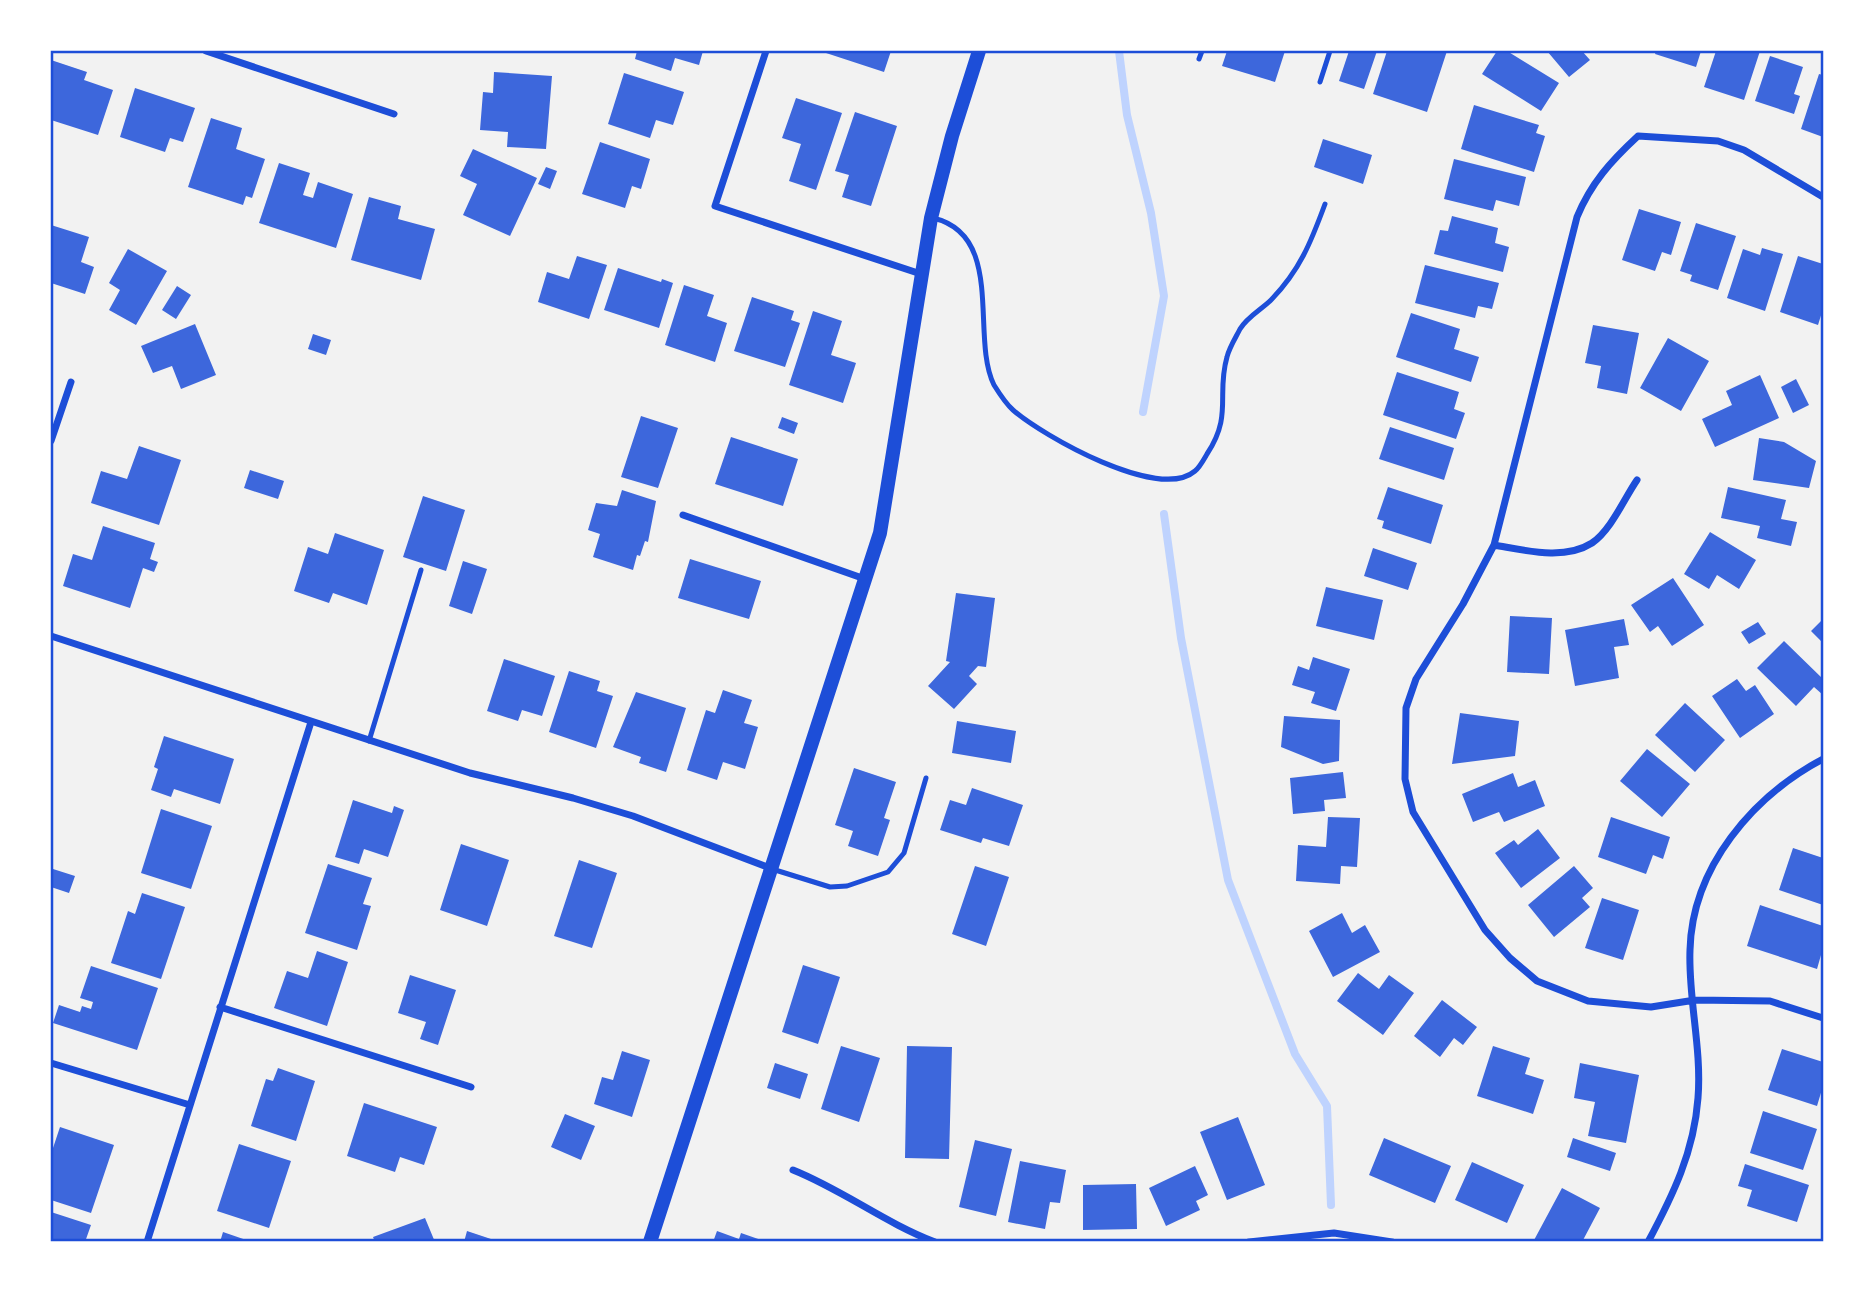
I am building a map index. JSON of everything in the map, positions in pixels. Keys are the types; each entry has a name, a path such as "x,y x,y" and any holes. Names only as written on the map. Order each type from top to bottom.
{"main road":[{"path":"650,1242 866,579 889,490 931,218 952,136 979,51"}],"street":[{"path":"206,51 394,114"},
{"path":"766,51 715,206 922,275"},
{"path":"1823,197 1744,150 1718,141 1638,136 1609,162 1588,192 1577,217 1494,545 1463,604 1416,679 1406,708 1405,779 1413,812 1485,930 1510,958 1537,981 1588,1001 1651,1007 1695,1000 1770,1001 1823,1017"},
{"path":"51,441 71,383"},
{"path":"1494,545 1540,553 1572,550 1592,542 1637,480"},
{"path":"683,515 866,579"},
{"path":"51,636 470,773 633,816 770,868"},
{"path":"147,1242 311,722"},
{"path":"1648,1242 1679,1181 1695,1126 1699,1070 1689,950 1692,928 1713,867 1754,808 1790,778 1823,759"},
{"path":"220,1007 471,1087"},
{"path":"51,1063 190,1105"},
{"path":"793,1170 831,1185 906,1231 935,1242"},
{"path":"1249,1242 1334,1233 1392,1242"}],"lane":[{"path":"1199,59 1202,51"},
{"path":"1320,82 1330,51"},
{"path":"931,218 945,221 962,233 974,258 985,292 986,358 994,384 1010,408 1073,448 1113,466 1145,478 1180,480 1196,471 1224,419 1227,357 1242,324 1271,300 1304,261 1325,204"},
{"path":"369,741 421,570"},
{"path":"770,868 830,887 847,886 888,872 904,853 926,778"}],"building":[{"path":"637,51 703,51 699,65 675,58 671,71 635,59"},
{"path":"891,51 884,72 826,53"},
{"path":"1227,51 1285,51 1275,82 1222,66"},
{"path":"1349,51 1377,51 1364,89 1339,81"},
{"path":"1387,51 1447,51 1427,112 1373,94"},
{"path":"1497,51 1507,51 1559,83 1541,111 1482,74"},
{"path":"1547,51 1582,51 1590,60 1569,77"},
{"path":"1656,51 1701,51 1696,67 1655,54"},
{"path":"1716,51 1760,51 1744,100 1704,87"},
{"path":"1770,56 1803,67 1794,94 1800,96 1794,114 1755,101"},
{"path":"51,60 87,72 84,80 113,90 98,135 51,120"},
{"path":"494,72 552,76 546,149 507,147 508,132 480,130 483,92 493,93"},
{"path":"624,73 684,92 673,125 656,120 650,138 608,124"},
{"path":"1819,74 1823,75 1823,137 1801,129"},
{"path":"135,88 195,108 183,142 170,138 165,152 120,137"},
{"path":"796,98 842,113 816,190 789,181 801,144 782,138"},
{"path":"1474,105 1539,125 1536,133 1545,136 1534,172 1461,149"},
{"path":"855,112 897,126 871,206 842,197 849,175 835,171"},
{"path":"211,118 242,128 236,149 265,159 252,198 246,196 243,205 188,187"},
{"path":"1323,139 1372,155 1363,184 1314,167"},
{"path":"600,142 650,159 641,189 632,186 625,208 582,194"},
{"path":"473,149 537,178 510,236 463,215 477,184 460,176"},
{"path":"1454,159 1526,177 1519,206 1496,200 1493,211 1444,199"},
{"path":"279,163 310,173 303,195 313,198 318,182 353,194 336,248 259,223"},
{"path":"546,167 557,171 550,189 538,184"},
{"path":"369,197 401,206 398,219 435,229 421,280 351,260"},
{"path":"1639,209 1681,222 1671,255 1662,252 1655,271 1622,260"},
{"path":"1452,216 1498,228 1495,243 1509,247 1503,272 1434,254 1440,230 1448,231"},
{"path":"1696,223 1736,236 1718,290 1690,281 1692,275 1680,271"},
{"path":"51,225 89,237 81,262 94,267 85,294 51,283"},
{"path":"1762,248 1783,254 1765,311 1727,298 1743,249 1760,255"},
{"path":"128,249 167,271 136,325 109,310 120,290 109,283"},
{"path":"577,256 607,265 589,319 538,302 547,272 569,279"},
{"path":"1798,256 1823,264 1823,309 1818,325 1780,312"},
{"path":"1425,265 1499,283 1492,309 1478,306 1475,318 1415,303"},
{"path":"618,268 661,282 662,279 673,283 659,328 604,310"},
{"path":"684,285 714,295 707,316 727,323 715,362 665,345"},
{"path":"177,286 191,295 176,319 162,310"},
{"path":"752,297 794,311 791,320 800,323 785,367 734,351"},
{"path":"813,311 842,321 831,355 856,363 843,403 789,385"},
{"path":"1411,313 1460,329 1454,349 1479,357 1471,382 1396,357"},
{"path":"195,324 216,375 181,389 172,366 153,373 141,346"},
{"path":"1593,325 1639,333 1627,394 1597,388 1601,366 1585,363"},
{"path":"313,334 331,340 326,355 308,349"},
{"path":"1668,338 1709,361 1681,411 1640,388"},
{"path":"1397,372 1459,392 1454,409 1465,413 1456,439 1383,415"},
{"path":"1760,375 1779,418 1715,447 1702,419 1732,405 1726,391"},
{"path":"1796,379 1809,405 1793,413 1781,387"},
{"path":"641,416 678,428 658,488 621,477"},
{"path":"782,417 798,423 794,434 778,428"},
{"path":"1390,427 1454,448 1444,480 1379,459"},
{"path":"731,437 798,459 783,506 715,484"},
{"path":"1759,438 1784,442 1816,461 1809,488 1753,480"},
{"path":"139,446 181,460 159,525 91,503 101,471 127,479"},
{"path":"250,470 284,481 278,499 244,488"},
{"path":"1388,487 1443,505 1431,544 1382,528 1384,521 1377,519"},
{"path":"1728,487 1786,500 1781,519 1797,522 1791,546 1757,538 1760,526 1721,518"},
{"path":"622,490 656,501 648,542 645,541 640,556 637,555 633,570 593,557 600,534 588,530 596,503 617,506"},
{"path":"423,496 465,510 446,571 403,557"},
{"path":"103,526 155,543 150,559 158,562 154,572 143,568 130,608 63,586 73,554 92,560"},
{"path":"1710,532 1756,560 1739,589 1717,575 1709,589 1684,574"},
{"path":"335,533 384,550 367,605 333,593 329,603 294,591 308,547 328,554"},
{"path":"1373,548 1417,563 1408,590 1364,576"},
{"path":"690,559 761,581 749,619 678,598"},
{"path":"463,561 487,569 472,614 449,606"},
{"path":"1673,578 1704,625 1672,646 1658,626 1650,632 1631,605"},
{"path":"1326,587 1383,600 1374,640 1316,626"},
{"path":"956,593 995,598 986,667 978,666 969,676 977,684 954,709 928,686 950,662 946,661"},
{"path":"1510,616 1552,618 1549,674 1507,672"},
{"path":"1624,619 1629,645 1614,647 1619,678 1575,686 1565,630"},
{"path":"1823,619 1823,643 1811,631"},
{"path":"1758,622 1766,634 1749,644 1741,632"},
{"path":"1784,641 1823,679 1823,695 1814,687 1796,706 1757,668"},
{"path":"1313,657 1350,669 1336,711 1311,703 1315,692 1292,685 1298,666 1309,670"},
{"path":"504,659 555,676 542,716 522,710 518,721 487,711"},
{"path":"569,671 600,681 597,691 613,696 596,748 549,732"},
{"path":"1737,679 1746,691 1755,685 1774,714 1740,738 1712,696"},
{"path":"723,690 752,700 744,723 758,727 745,769 723,762 717,780 687,770 706,710 715,713"},
{"path":"636,692 686,708 666,772 639,763 641,757 613,747"},
{"path":"1685,703 1725,740 1695,772 1655,735"},
{"path":"1460,713 1519,721 1515,756 1452,764"},
{"path":"1284,716 1340,720 1339,761 1323,764 1281,747"},
{"path":"957,721 1016,731 1011,763 952,753"},
{"path":"164,736 234,759 220,804 174,789 171,797 151,790 158,769 154,767"},
{"path":"1647,749 1690,784 1662,817 1620,781"},
{"path":"854,768 896,782 884,818 890,820 878,856 848,846 853,831 835,825"},
{"path":"1343,772 1346,798 1324,800 1325,811 1293,814 1290,778"},
{"path":"1513,773 1518,787 1535,780 1545,806 1504,822 1499,812 1473,822 1462,794"},
{"path":"972,788 1023,805 1009,846 983,838 981,843 940,830 950,800 966,805"},
{"path":"353,800 392,813 394,806 404,810 388,857 364,849 359,864 335,857"},
{"path":"161,809 212,826 191,889 141,873"},
{"path":"1328,817 1360,818 1357,867 1341,866 1340,884 1296,881 1298,845 1326,847"},
{"path":"1611,817 1670,837 1663,859 1653,855 1646,874 1598,857"},
{"path":"1538,829 1560,858 1521,888 1495,853 1514,840 1518,845"},
{"path":"461,844 509,860 487,926 440,910"},
{"path":"1793,848 1823,858 1823,905 1779,890"},
{"path":"579,860 617,873 592,948 554,936"},
{"path":"328,864 372,878 363,904 371,906 357,950 305,933"},
{"path":"975,866 1009,877 986,946 952,934"},
{"path":"1574,866 1593,888 1582,898 1590,907 1554,937 1528,905"},
{"path":"53,869 75,876 69,893 51,887"},
{"path":"142,893 185,907 161,979 111,963 128,911 135,914"},
{"path":"1602,898 1639,910 1623,960 1585,948"},
{"path":"1760,905 1823,926 1823,948 1817,969 1747,946"},
{"path":"1342,913 1352,933 1365,925 1380,952 1333,977 1309,931"},
{"path":"317,951 348,962 327,1026 274,1008 287,971 308,978"},
{"path":"803,965 840,977 818,1044 782,1032"},
{"path":"91,966 158,988 137,1050 53,1023 59,1005 80,1012 82,1006 91,1009 93,1002 80,998"},
{"path":"1358,973 1379,989 1389,975 1414,993 1383,1035 1337,1001"},
{"path":"410,975 456,990 438,1045 420,1039 426,1022 398,1013"},
{"path":"1442,1000 1477,1027 1463,1045 1454,1038 1440,1057 1414,1036"},
{"path":"841,1046 880,1058 859,1122 821,1109"},
{"path":"907,1046 952,1047 949,1159 905,1158"},
{"path":"1493,1046 1530,1058 1525,1074 1544,1080 1533,1114 1477,1096"},
{"path":"1782,1049 1823,1062 1823,1086 1817,1106 1768,1090"},
{"path":"622,1051 650,1060 632,1117 594,1104 602,1077 613,1080"},
{"path":"775,1063 808,1074 800,1099 767,1088"},
{"path":"1580,1063 1639,1075 1626,1143 1588,1136 1595,1102 1574,1098"},
{"path":"278,1068 315,1081 296,1141 251,1126 266,1079 273,1081"},
{"path":"364,1103 437,1127 424,1165 400,1157 395,1172 347,1156"},
{"path":"1763,1111 1817,1129 1803,1170 1750,1153"},
{"path":"565,1114 595,1126 581,1160 551,1147"},
{"path":"1238,1117 1265,1185 1227,1200 1200,1132"},
{"path":"60,1127 114,1145 91,1213 51,1200 51,1154"},
{"path":"1384,1138 1451,1166 1435,1203 1369,1175"},
{"path":"1573,1138 1616,1153 1610,1171 1567,1157"},
{"path":"975,1140 1012,1149 996,1216 959,1207"},
{"path":"239,1144 291,1161 269,1228 217,1211"},
{"path":"1020,1161 1066,1170 1060,1203 1050,1202 1045,1229 1008,1222"},
{"path":"1472,1162 1524,1185 1507,1223 1455,1200"},
{"path":"1745,1164 1809,1185 1797,1222 1747,1206 1752,1190 1738,1186"},
{"path":"1195,1166 1208,1195 1196,1201 1200,1210 1166,1226 1149,1188"},
{"path":"1136,1184 1137,1229 1083,1230 1083,1185"},
{"path":"1562,1188 1600,1208 1582,1242 1533,1242"},
{"path":"51,1212 91,1225 85,1242 51,1242"},
{"path":"425,1218 435,1242 375,1242 373,1237"},
{"path":"467,1231 500,1242 464,1242"},
{"path":"717,1231 739,1239 741,1233 767,1242 713,1242"},
{"path":"223,1232 252,1242 220,1242"}],"waterway":[{"path":"1119,51 1127,115 1151,213 1164,296 1143,412"},
{"path":"1164,514 1181,638 1228,880 1295,1054 1327,1106 1331,1205"}]}
